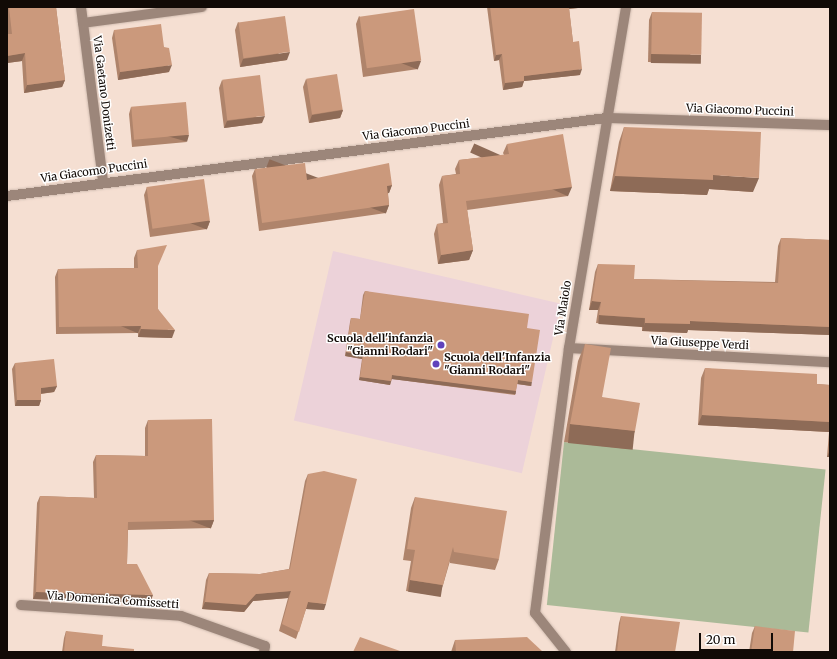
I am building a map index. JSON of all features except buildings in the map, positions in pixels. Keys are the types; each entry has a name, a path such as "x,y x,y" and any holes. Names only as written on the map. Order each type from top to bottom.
{"street":[{"name":"Via Gaetano Donizetti","path":"81,7 103,181"},
{"path":"83,23 202,7"},
{"name":"Via Maiolo","path":"566,652 535,613 569,348 606,118 626,7"},
{"name":"Via Giacomo Puccini","path":"7,196 103,181 606,118 830,125"},
{"name":"Via Giuseppe Verdi","path":"569,348 830,362"},
{"name":"Via Domenica Comissetti","path":"21,604 181,616 265,646 264,652"}],"shaded area":[{"name":"Scuola dell'Infanzia \"Gianni Rodari\"","path":"333,251 561,304 522,473 294,421"}],"green space":[{"path":"564,442 826,469 808,633 547,605"}],"place":[{"name":"Scuola dell'infanzia \"Gianni Rodari\"","path":"441,345"},
{"name":"Scuola dell'Infanzia \"Gianni Rodari\"","path":"436,364"}]}
